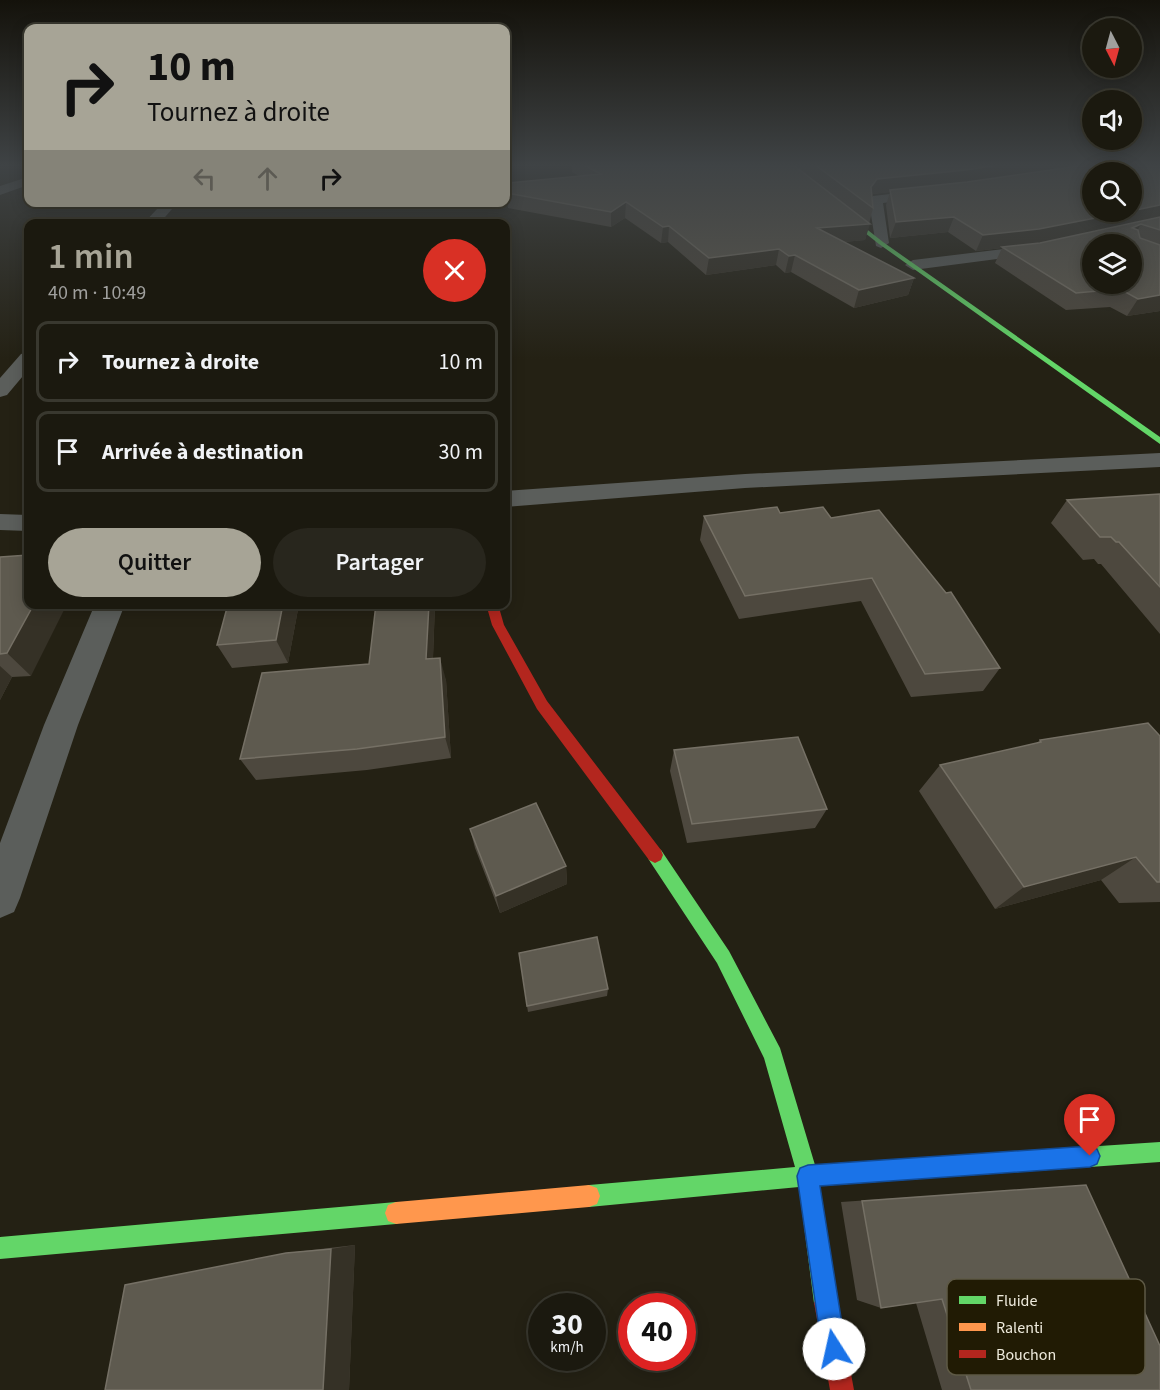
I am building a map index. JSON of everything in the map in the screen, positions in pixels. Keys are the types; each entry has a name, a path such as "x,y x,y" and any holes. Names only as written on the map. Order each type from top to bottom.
{"street":[{"path":"863,229 1160,441"},
{"path":"879,229 881,243"},
{"path":"912,265 1032,252 1063,245"},
{"path":"0,391 24,363"},
{"path":"510,499 745,481 1160,460"},
{"path":"0,522 24,523"},
{"path":"0,898 61,725 108,609"},
{"path":"494,609 498,624 542,705 662,864 723,957 773,1055 808,1176 830,1328 842,1390"},
{"path":"0,1248 808,1176 1160,1152"}],"building":[{"path":"673,229 819,229 914,278 859,290 795,255 789,256 779,249 709,258"},
{"path":"973,229 1040,229 983,235"},
{"path":"1105,229 1138,230 1139,234 1082,234 1082,292 1076,293 1002,247 1040,243"},
{"path":"1142,239 1160,245 1160,295 1138,299 1129,294 1142,294"},
{"path":"1160,494 1160,587 1119,542 1111,537 1100,537 1067,500"},
{"path":"777,507 780,513 823,507 831,518 879,510 946,593 951,592 1000,668 925,674 872,578 745,596 704,516"},
{"path":"24,555 24,609 31,609 7,653 0,654 0,557"},
{"path":"227,609 282,609 276,640 217,645"},
{"path":"375,609 429,609 426,659 440,658 445,737 357,749 240,759 262,673 369,664"},
{"path":"1148,723 1160,736 1160,882 1157,882 1136,857 1024,887 940,765 1041,742 1040,740"},
{"path":"798,737 827,809 692,824 674,750"},
{"path":"536,803 566,866 496,896 470,829"},
{"path":"597,937 608,989 527,1006 519,953"},
{"path":"1086,1185 1129,1279 947,1279 947,1315 942,1299 881,1308 862,1201"},
{"path":"331,1249 323,1390 105,1390 125,1285 286,1253"},
{"path":"1145,1313 1160,1346 1160,1390 971,1390 966,1375 1145,1375"}],"traffic: fast":[{"path":"863,229 1160,441"},
{"path":"655,855 723,957 773,1055 808,1176 826,1303"},
{"path":"589,1196 808,1176 1160,1152"},
{"path":"0,1248 396,1213"}],"traffic: slow":[{"path":"396,1213 589,1196"}],"traffic: jam":[{"path":"493,609 498,625 542,705 655,855"},
{"path":"826,1303 842,1390"}],"route":[{"path":"834,1349 808,1176 1090,1156"}]}
